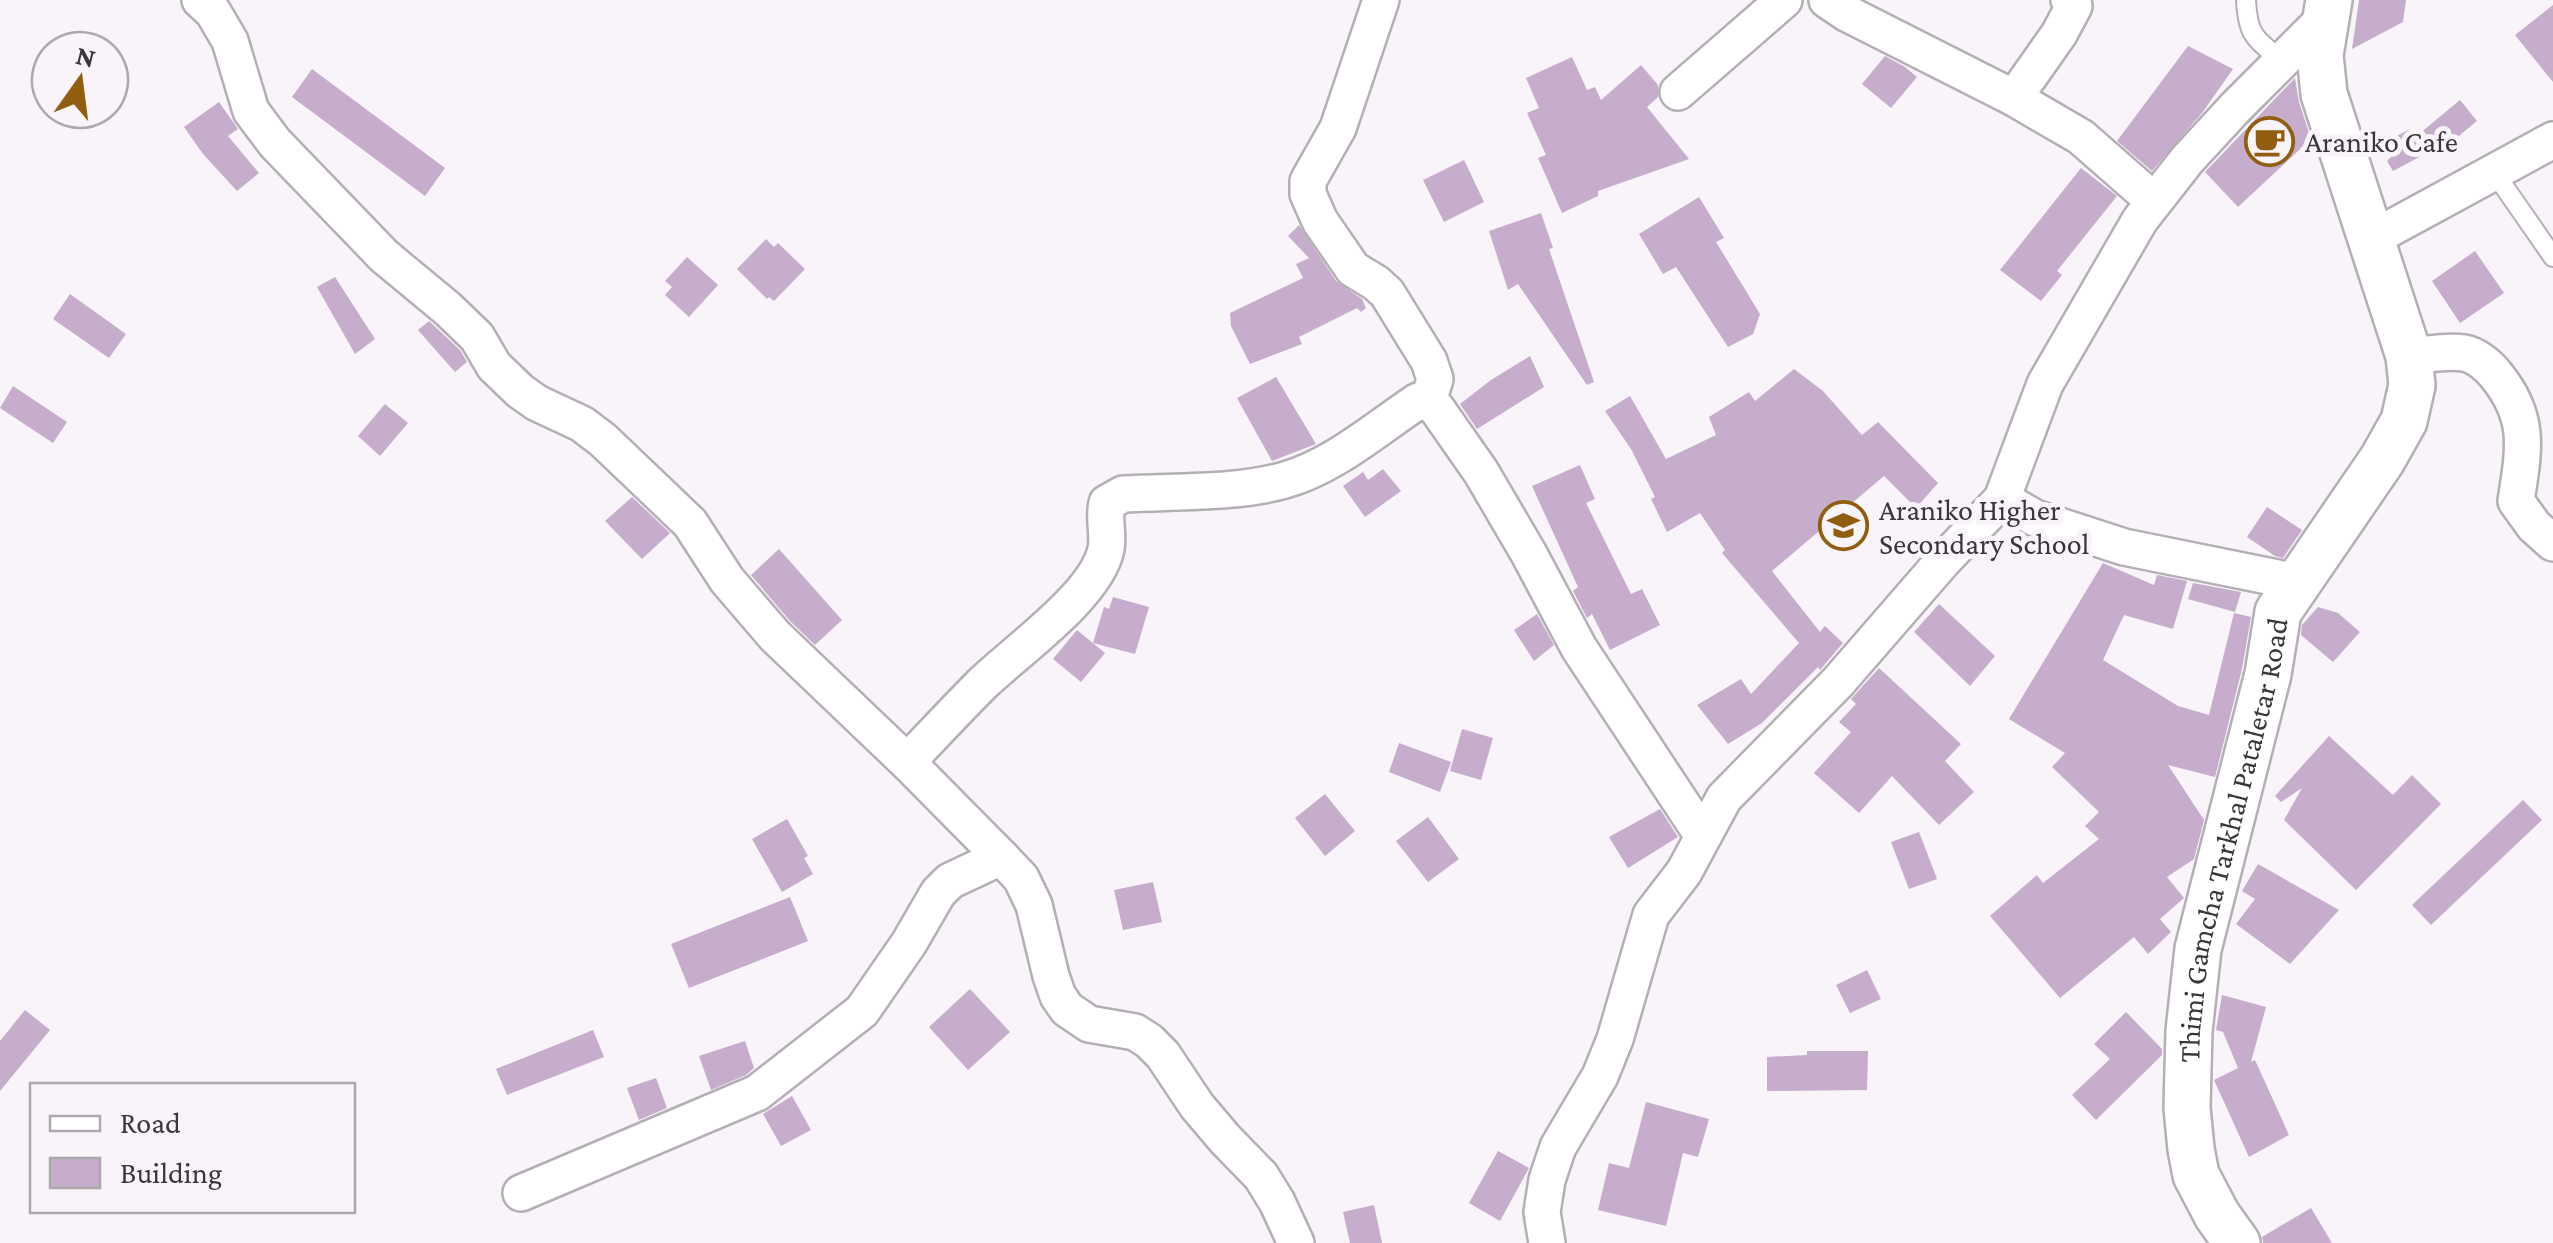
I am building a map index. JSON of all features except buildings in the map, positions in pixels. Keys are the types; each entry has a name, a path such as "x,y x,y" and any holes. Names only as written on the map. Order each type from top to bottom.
{"street":[{"path":"200,0 213,12 230,41 250,110 275,143 384,256 477,337 494,366 520,392 604,440 690,523 726,580 775,636 1021,878 1034,906 1051,976 1066,1009 1089,1024 1135,1032 1149,1041 1224,1139 1261,1176 1296,1243"},
{"path":"1380,0 1338,128 1308,181 1308,194 1320,221 1353,268 1388,293 1429,361 1435,379 1428,402"},
{"path":"1678,92 1784,0"},
{"path":"1827,0 2081,136 2154,200"},
{"path":"2014,98 2074,6 2069,0"},
{"path":"1547,1243 1542,1212 1558,1147 1600,1076 1651,915 1684,872 1724,798 1838,682 1943,560 2002,499 2045,384 2140,220 2235,108 2328,8"},
{"name":"Thimi Gamcha Tarkhal Pataletar Road","path":"2238,1243 2203,1188 2193,1162 2187,1108 2191,1004 2198,949 2268,674 2278,612 2382,460 2404,421 2412,385 2409,356 2324,94 2320,55 2328,8"},
{"path":"2371,239 2553,140"},
{"path":"2409,356 2466,353 2490,366 2513,396 2523,432 2516,501 2534,526 2553,542"},
{"path":"907,762 1094,577 1106,548 1106,502 1123,494 1237,488 1285,480 1326,462 1418,400 1437,408 1481,472 1579,648 1702,836"},
{"path":"2002,499 2036,518 2124,547 2297,582"},
{"path":"521,1194 757,1093 862,1011 950,881 1001,857"}],"lane":[{"path":"2246,0 2252,36 2282,61"},
{"path":"2494,172 2553,257"}],"place":[{"name":"Araniko Cafe","path":"2270,141"},
{"name":"Araniko Higher Secondary School","path":"1844,526"}]}
